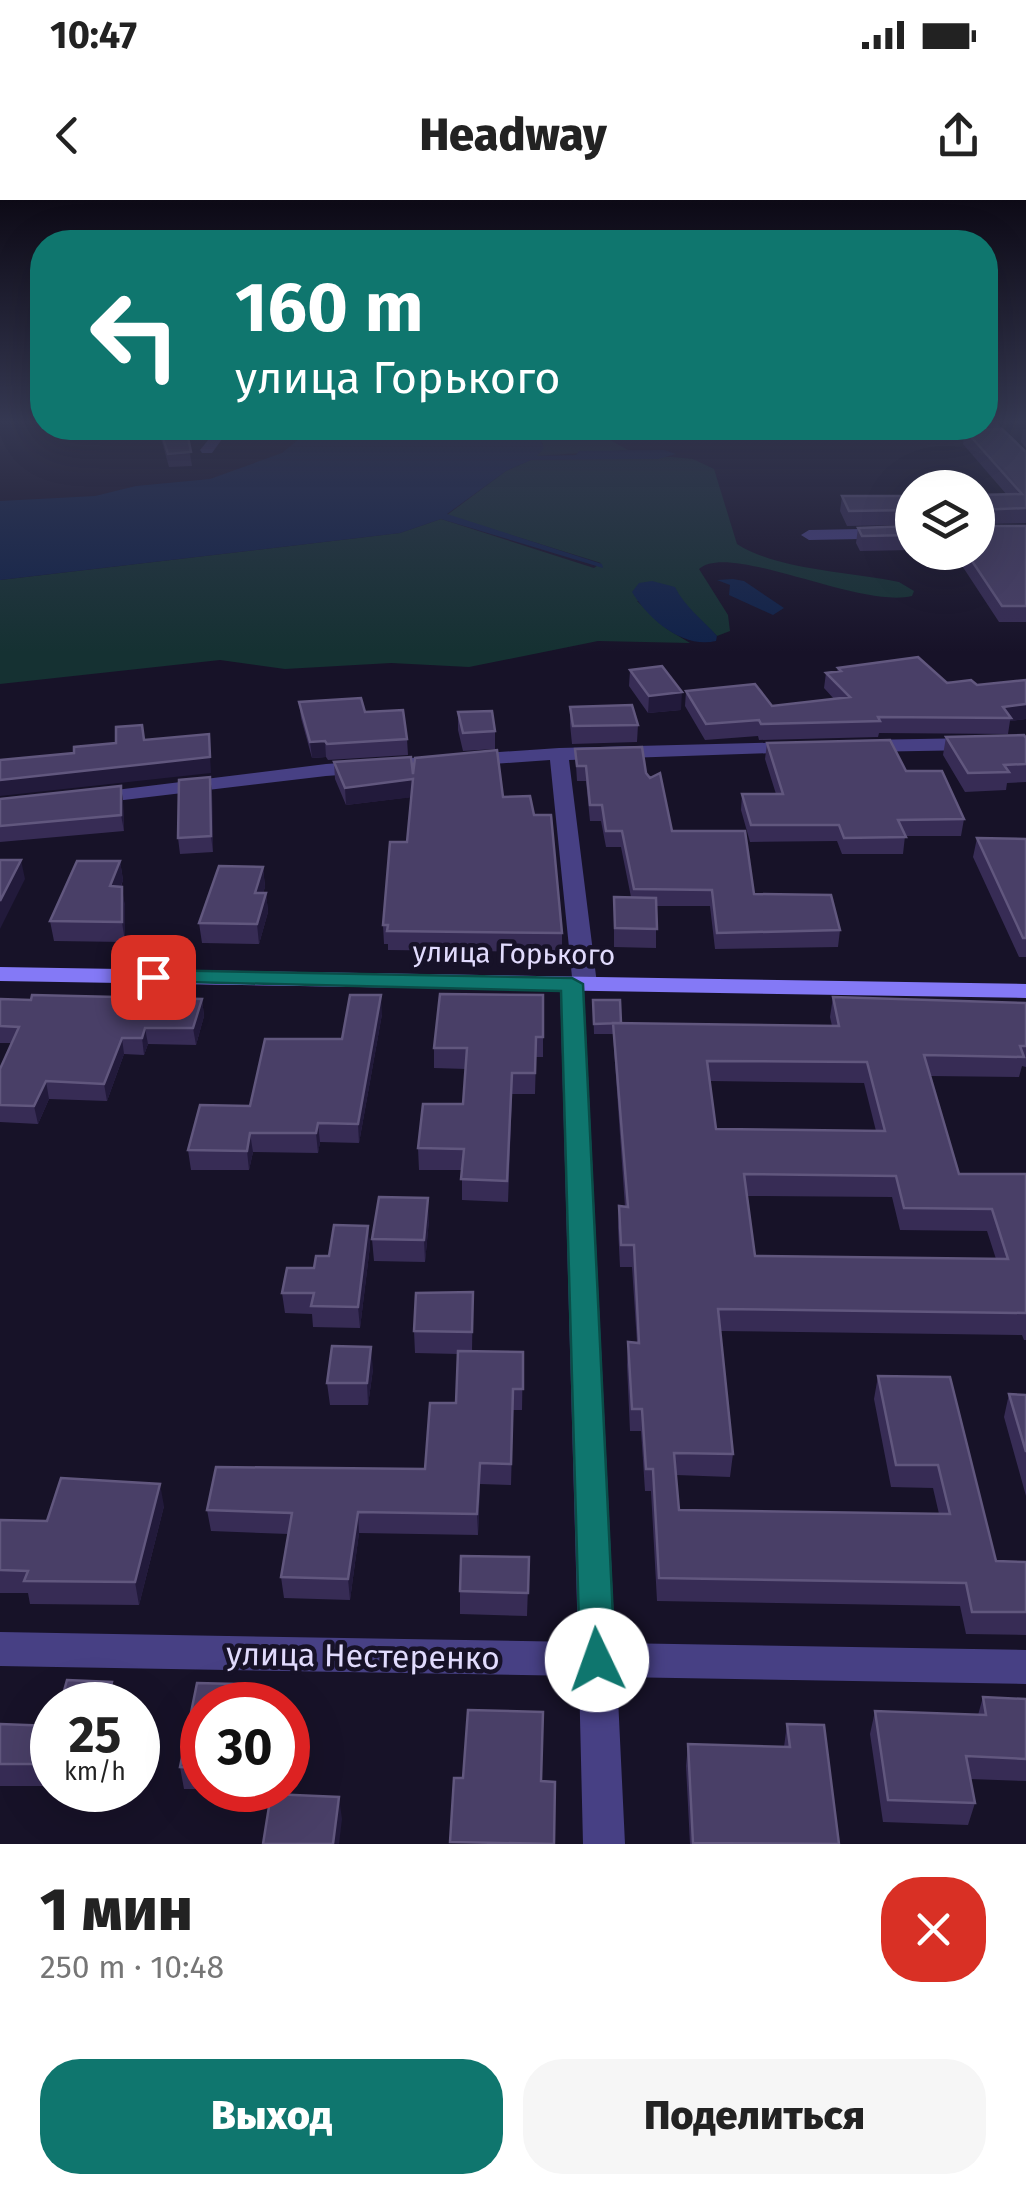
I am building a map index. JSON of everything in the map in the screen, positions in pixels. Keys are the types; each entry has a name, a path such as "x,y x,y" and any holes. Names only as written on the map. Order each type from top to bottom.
{"main road":[{"name":"улица Горького","path":"0,974 1026,990"}],"street":[{"path":"809,535 895,534"},
{"path":"65,800 326,770 559,754 1026,743"},
{"path":"559,754 578,984 604,1844"},
{"name":"улица Нестеренко","path":"0,1649 1026,1667"}],"green space":[{"path":"469,499 723,499 737,544 753,553 793,565 899,582 914,591 912,596 889,597 737,563 715,563 699,569 728,615 730,631 717,636 682,602 637,601 667,629 690,643 598,641 469,667 391,663 285,669 220,660 0,684 0,580 400,533 441,519 594,568 601,563 447,515"}],"water":[{"path":"468,499 447,514 602,564 603,568 441,519 400,533 0,580 0,501"},
{"path":"717,580 744,581 784,608 773,615 729,595 730,585"},
{"path":"652,581 675,587 717,636 716,641 691,641 679,636 647,612 632,592 639,583"}],"building":[{"path":"843,499 895,499 895,510 849,511"},
{"path":"995,499 1026,499 1026,508 995,509"},
{"path":"995,526 1026,526 1026,606 1002,606 978,570 995,570"},
{"path":"895,527 895,535 862,536 858,528"},
{"path":"918,657 947,683 971,680 977,685 1026,680 1026,704 1003,707 1011,718 878,717 880,721 761,724 759,720 706,724 686,691 755,684 772,706 850,697 826,673"},
{"path":"662,666 682,692 649,696 630,670"},
{"path":"361,698 365,712 403,710 407,739 310,742 299,702"},
{"path":"632,705 638,725 573,726 570,707"},
{"path":"492,711 495,731 463,733 458,712"},
{"path":"142,725 144,740 209,734 210,757 0,780 0,760 74,753 74,747 116,743 116,727"},
{"path":"1024,735 1026,764 1004,765 1009,772 968,773 946,737"},
{"path":"890,740 906,771 942,771 964,819 898,820 906,837 844,838 839,825 751,825 742,794 783,794 767,743"},
{"path":"642,747 646,773 650,778 660,773 672,831 745,831 754,894 831,895 840,930 717,933 712,890 634,889 622,831 606,831 602,805 590,805 586,766 577,766 575,749"},
{"path":"497,750 503,797 530,796 534,815 551,815 562,933 387,931 388,925 383,925 390,842 407,842 413,779 345,788 334,762 411,757 413,774 415,758"},
{"path":"210,777 211,836 178,838 179,780"},
{"path":"121,786 121,815 0,826 0,799"},
{"path":"977,838 1026,839 1026,938 1023,938"},
{"path":"0,860 21,860 0,901"},
{"path":"77,861 120,861 110,886 122,887 122,922 50,921"},
{"path":"219,866 263,867 255,893 266,893 257,924 199,923"},
{"path":"614,897 656,898 657,929 615,928"},
{"path":"440,994 543,995 543,1037 536,1037 535,1073 512,1073 507,1181 461,1179 464,1149 418,1148 423,1104 463,1104 467,1048 434,1048"},
{"path":"32,995 202,999 193,1028 145,1028 142,1038 122,1038 104,1084 46,1081 34,1106 0,1105 0,1069 19,1027 0,1026 0,999 31,1000"},
{"path":"350,995 381,995 358,1124 318,1123 316,1133 250,1133 247,1151 188,1150 200,1105 250,1106 265,1039 342,1039"},
{"path":"833,997 1026,1003 1026,1046 1020,1046 1024,1057 924,1055 959,1174 1026,1174 1026,1313 718,1309 733,1454 674,1453 679,1510 950,1514 938,1465 896,1465 878,1376 950,1377 996,1561 1026,1562 1026,1612 972,1612 966,1583 659,1578 653,1469 646,1469 642,1409 632,1409 628,1342 639,1343 634,1245 621,1245 619,1206 628,1207 613,1023 839,1026","holes":["707,1061 867,1062 885,1131 716,1129","744,1174 896,1176 904,1208 992,1209 1008,1259 755,1256"]},
{"path":"593,1000 620,1000 621,1023 594,1024"},
{"path":"379,1197 428,1198 424,1240 372,1239"},
{"path":"334,1225 368,1226 358,1307 311,1306 314,1293 282,1293 287,1268 314,1268 316,1256 329,1256"},
{"path":"473,1292 472,1332 414,1331 416,1293"},
{"path":"332,1346 371,1347 367,1383 327,1383"},
{"path":"458,1351 523,1352 523,1389 513,1389 511,1464 480,1463 477,1514 358,1512 348,1579 281,1577 292,1513 207,1510 216,1467 425,1469 430,1403 456,1403"},
{"path":"1009,1394 1026,1395 1026,1452"},
{"path":"61,1478 160,1484 135,1582 24,1581 28,1571 0,1570 0,1520 47,1521"},
{"path":"461,1556 529,1557 528,1593 460,1591"},
{"path":"983,1697 1026,1699 1026,1759 966,1756 975,1803 888,1800 875,1711 986,1715"},
{"path":"468,1710 543,1712 541,1781 555,1782 554,1844 450,1842 454,1778 463,1778"},
{"path":"0,1724 30,1725 30,1764 0,1764"},
{"path":"787,1724 824,1725 839,1844 693,1843 688,1744 790,1747"},
{"path":"310,1796 339,1797 333,1844 263,1844 268,1812 310,1812"}],"route":[{"path":"153,977 572,984 597,1660"}]}
